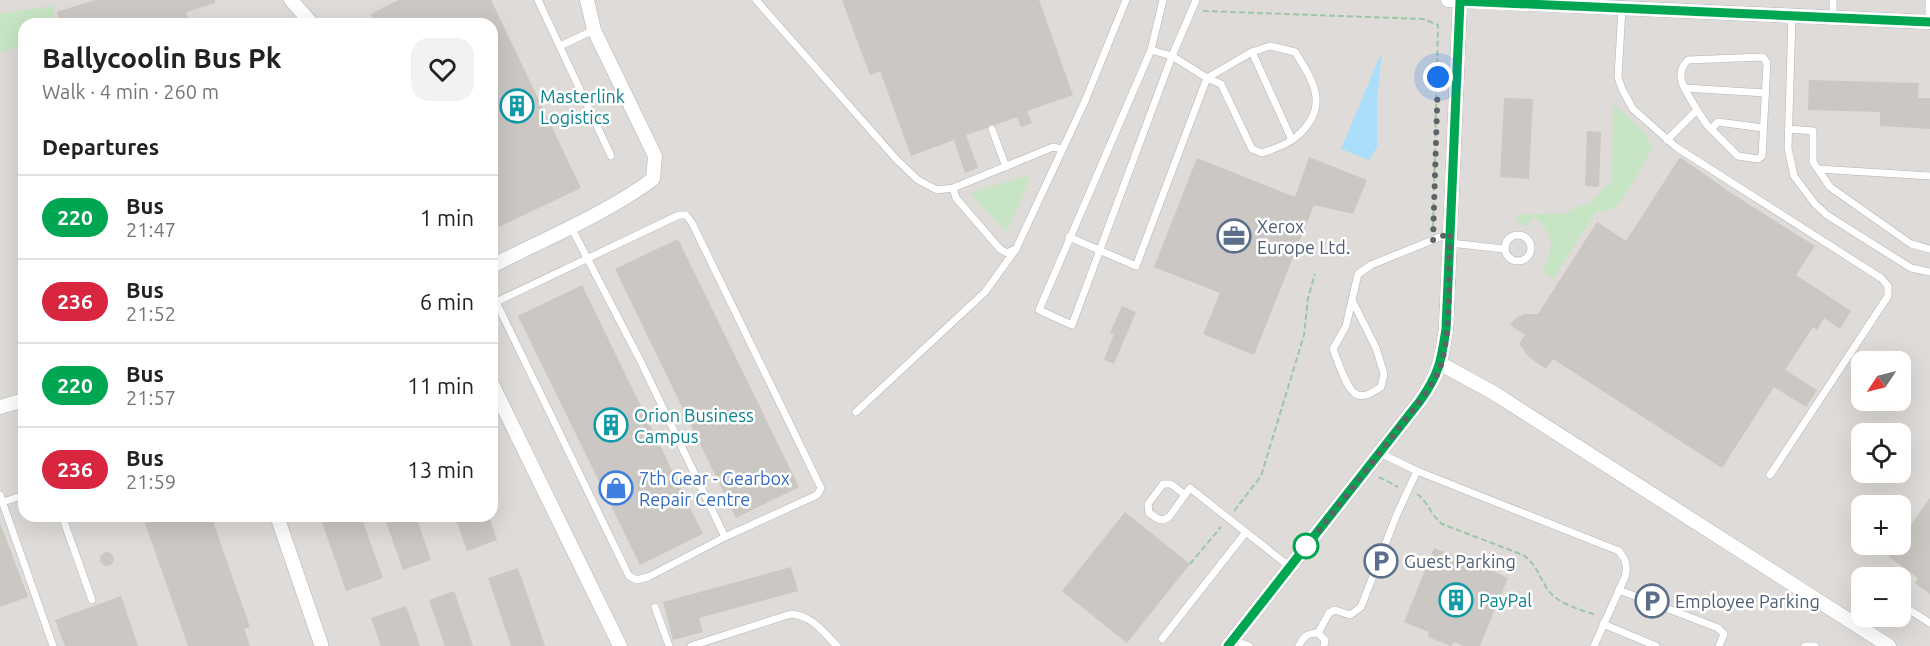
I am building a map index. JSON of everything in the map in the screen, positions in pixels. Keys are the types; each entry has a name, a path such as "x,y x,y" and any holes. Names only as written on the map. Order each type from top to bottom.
{"street":[{"path":"291,0 307,18"},
{"path":"498,263 571,227 640,189 653,179 655,156 594,30 587,0"},
{"path":"1448,0 1929,22"},
{"path":"1230,643 1420,401 1435,380 1441,364 1446,329 1460,0"},
{"path":"1441,364 1494,393 1851,615"},
{"path":"498,399 620,646"},
{"path":"0,407 18,402"},
{"path":"279,522 321,644"},
{"path":"1863,627 1870,639 1889,646"}],"lane":[{"path":"538,0 611,156"},
{"path":"756,0 896,159 918,180 937,190 953,188 1053,147 1062,149"},
{"path":"856,412 985,292 1016,249 1126,0"},
{"path":"1163,0 1151,50 1039,310 1072,325 1172,56 1196,0"},
{"path":"1833,0 1833,17"},
{"path":"1929,0 1929,22"},
{"path":"1622,8 1618,66 1622,89 1633,109 1666,140 1881,278 1888,286 1888,296 1770,475"},
{"path":"1792,16 1788,148 1794,176 1815,204 1827,215 1911,268 1930,272"},
{"path":"560,46 594,30"},
{"path":"1069,237 1136,266 1207,78 1252,52 1270,46 1295,52 1310,75 1318,105 1312,119 1292,140 1262,153 1251,149 1221,84 1207,78 1172,56 1151,50"},
{"path":"1252,52 1292,140"},
{"path":"1763,57 1767,63 1762,156 1758,159 1738,156 1711,129 1697,110 1685,87 1680,73 1688,60 1763,57"},
{"path":"1685,87 1765,93"},
{"path":"1666,140 1697,110"},
{"path":"1711,129 1718,122 1764,128"},
{"path":"992,129 1006,167"},
{"path":"1788,129 1813,131 1813,162 1830,187 1911,244 1930,249"},
{"path":"1818,169 1930,176"},
{"path":"953,188 956,198 1000,249 1007,253 1016,249"},
{"path":"498,301 679,215 686,215 821,488 817,495 725,537 648,577 637,580 629,576 498,306"},
{"path":"571,227 640,360 725,537"},
{"path":"1521,234 1529,239 1532,247 1530,255 1523,261 1515,261 1507,257 1504,249 1506,241 1513,235 1521,234"},
{"path":"1352,300 1376,348 1384,374 1381,387 1367,395 1359,396 1350,390 1333,349 1346,326 1352,300 1358,274 1371,265 1433,240 1450,238 1504,249"},
{"path":"1380,453 1417,471 1619,551 1625,559 1627,569 1594,646"},
{"path":"1318,633 1329,613 1335,610 1350,615 1361,608 1417,471"},
{"path":"1185,495 1171,484 1163,484 1148,504 1149,513 1158,519 1166,519 1190,489 1290,567"},
{"path":"18,496 1,499 53,646"},
{"path":"64,522 92,600"},
{"path":"1162,639 1246,532"},
{"path":"1619,590 1718,628 1724,634 1719,646"},
{"path":"655,607 669,646"},
{"path":"1911,611 1930,623"},
{"path":"691,646 791,614 803,615 810,619 837,646"},
{"path":"1604,622 1656,646"},
{"path":"1299,646 1302,639 1310,633 1318,633 1324,640 1324,646"},
{"path":"1230,643 1249,646"},
{"path":"1805,646 1815,646"}],"path":[{"path":"1191,10 1423,19 1438,25 1433,240"},
{"path":"1190,564 1261,476 1304,335 1308,298 1315,274"},
{"path":"1366,469 1420,495 1432,516 1442,524 1523,555 1532,561 1545,586 1556,598 1604,622"}],"shaded area":[{"path":"0,0 1930,0 1930,646 0,646"}],"green space":[{"path":"53,6 54,18 18,18 18,46 0,54 0,14"},
{"path":"1613,103 1646,135 1652,147 1618,204 1612,209 1596,212 1553,279 1542,271 1551,248 1546,229 1534,217 1525,227 1517,220 1516,215 1566,213 1589,203 1612,181"},
{"path":"1032,174 1006,233 971,193"}],"water":[{"path":"1382,51 1377,101 1377,147 1369,160 1341,149"}],"building":[{"path":"95,0 215,0 215,3 186,12 188,18 59,18 57,12"},
{"name":"Masterlink Logistics","path":"399,0 491,0 581,188 498,227 498,18 373,18 371,14"},
{"path":"842,0 1039,0 1073,95 1027,111 1032,123 1021,127 1017,117 995,125 991,124 987,128 966,135 978,168 965,173 954,140 911,156 880,71 870,75"},
{"path":"1809,80 1919,83 1918,98 1930,98 1930,129 1880,126 1880,112 1808,110"},
{"path":"1504,98 1533,99 1529,179 1500,177"},
{"path":"1587,131 1601,132 1599,187 1585,186"},
{"name":"Xerox Europe Ltd.","path":"1309,157 1367,180 1353,214 1314,205 1254,355 1203,334 1220,293 1154,267 1197,158 1295,197"},
{"path":"1680,157 1731,193 1815,246 1796,275 1851,311 1840,329 1824,318 1817,330 1813,327 1785,370 1817,390 1806,407 1774,387 1722,468 1553,359 1546,369 1529,357 1519,344 1525,335 1510,325 1524,314 1538,314 1597,222 1626,241"},
{"path":"678,239 799,487 736,518 615,269"},
{"name":"Orion Business Campus","path":"582,285 703,534 640,565 518,316"},
{"path":"1122,306 1136,312 1114,364 1104,360 1114,334 1110,333"},
{"path":"1930,498 1930,594 1915,583 1918,578 1911,573 1911,567 1903,567 1889,557 1890,555 1911,555 1911,525"},
{"path":"1125,512 1190,564 1127,643 1062,591"},
{"path":"213,522 250,627 244,629 250,646 188,646 145,523"},
{"path":"322,522 363,522 383,578 346,591"},
{"path":"386,522 418,522 431,560 403,570"},
{"path":"457,522 491,522 497,540 467,551"},
{"path":"0,523 28,597 0,607"},
{"name":"PayPal","path":"1434,548 1460,558 1461,556 1508,578 1480,646 1463,646 1454,642 1451,646 1428,637 1429,632 1404,622"},
{"path":"104,552 110,552 114,559 110,566 104,566 100,562 100,556"},
{"path":"791,567 798,591 699,618 703,632 673,640 663,602"},
{"path":"518,568 545,646 511,646 488,578"},
{"path":"454,591 473,646 445,646 429,600"},
{"path":"121,596 138,646 65,646 55,620"},
{"path":"406,606 420,646 381,646 371,618"}],"bus line":[{"name":"220","path":"1228,646 1420,401 1435,380 1441,364 1446,329 1460,1 1930,22"}],"place":[{"name":"Masterlink Logistics","path":"517,106"},
{"name":"Xerox Europe Ltd.","path":"1234,236"},
{"name":"Orion Business Campus","path":"611,425"},
{"name":"7th Gear - Gearbox Repair Centre","path":"616,488"},
{"name":"Guest Parking","path":"1381,561"},
{"name":"PayPal","path":"1456,600"},
{"name":"Employee Parking","path":"1652,601"}],"route":[{"path":"1306,546 1303,551 1420,401 1435,380 1441,364 1446,329 1450,233 1433,240 1438,77"}]}
